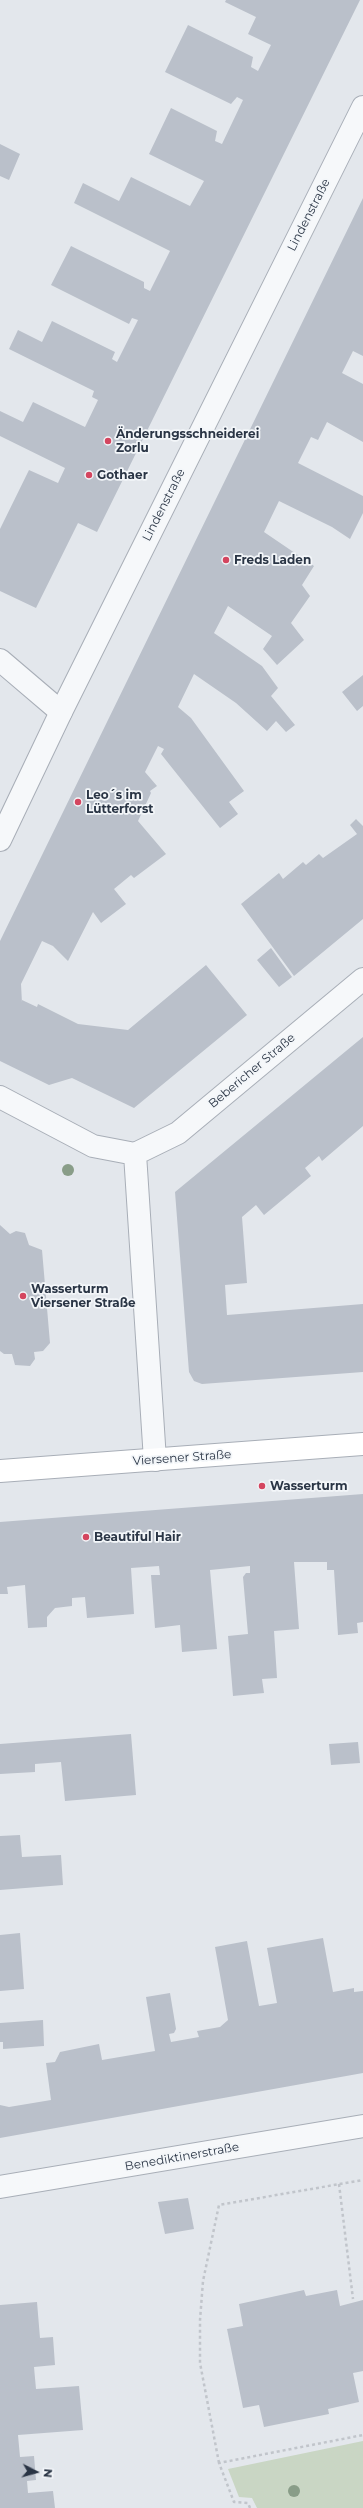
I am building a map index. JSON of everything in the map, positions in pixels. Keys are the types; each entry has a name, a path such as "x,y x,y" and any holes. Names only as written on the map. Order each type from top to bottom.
{"main road":[{"name":"Viersener Straße","path":"0,1471 363,1444"}],"street":[{"name":"Lindenstraße","path":"0,840 61,712 363,107"},
{"path":"0,660 61,712"},
{"name":"Bebericher Straße","path":"135,1154 178,1133 363,979"},
{"path":"0,1097 93,1146 135,1154 155,1460"},
{"name":"Benediktinerstraße","path":"0,2188 363,2126"}],"path":[{"path":"250,2508 248,2503 234,2502 219,2463 200,2363 200,2320 203,2282 219,2205 363,2180"},
{"path":"339,2184 353,2299"},
{"path":"219,2463 363,2435"}],"green space":[{"path":"363,2441 363,2508 257,2508 252,2498 239,2497 228,2469"}],"building":[{"path":"226,0 360,0 97,532 78,523 36,608 0,591 0,529 29,470 58,483 65,468 0,436 0,411 23,422 33,402 85,427 98,400 92,397 94,391 9,349 18,330 42,342 52,321 115,352 112,359 117,362 138,320 132,318 129,324 51,285 71,246 144,282 144,288 150,291 170,251 74,203 83,183 119,201 131,177 190,206 204,181 149,154 171,108 217,131 215,141 222,144 243,100 237,97 231,104 165,72 188,25 253,57 251,67 258,71 271,45 248,34 256,17 225,2"},
{"path":"0,144 20,154 9,180 0,176"},
{"path":"363,198 363,356 353,351 342,373 363,384 363,442 327,422 318,440 311,437 298,463 363,496 363,513 350,539 332,527 279,501 264,532 314,566 302,585 310,596 291,623 304,640 277,665 263,649 272,636 228,606 214,633 262,666 278,688 271,696 295,725 286,732 276,721 267,731 236,703 194,674 178,707 191,718 244,791 229,802 238,814 220,828 161,754 164,749 158,746 145,772 157,786 150,791 151,793 138,821 166,854 134,878 131,875 114,889 126,904 101,923 93,912 68,961 53,946 42,941 21,984 22,1003 22,1000 37,1007 38,1004 78,1024 128,1030 206,965 247,1015 134,1108 72,1078 49,1085 0,1061 0,941"},
{"path":"363,675 363,706 357,711 342,692"},
{"path":"356,819 363,826 363,919 294,976 241,904 279,873 283,879 303,862 306,865 319,854 323,858 357,834 350,825"},
{"path":"271,948 292,977 279,987 257,960"},
{"path":"363,1037 363,1126 322,1161 319,1156 305,1168 311,1176 264,1215 256,1205 242,1217 247,1283 225,1285 227,1315 363,1304 363,1372 202,1384 194,1381 189,1372 175,1192"},
{"name":"Wasserturm Viersener Straße","path":"0,1225 10,1234 16,1231 25,1233 29,1245 42,1250 50,1343 43,1351 34,1352 35,1359 30,1366 15,1365 12,1354 4,1354 0,1351"},
{"path":"363,1494 363,1622 357,1623 358,1633 338,1635 334,1570 327,1570 327,1562 294,1562 299,1629 274,1631 277,1678 262,1679 264,1693 233,1696 228,1636 248,1634 243,1577 246,1573 250,1573 250,1566 210,1570 217,1649 182,1652 180,1625 155,1628 151,1575 160,1575 159,1566 131,1568 134,1614 87,1618 85,1597 72,1598 72,1606 55,1608 47,1617 47,1627 28,1628 25,1585 7,1587 8,1594 0,1594 0,1522"},
{"path":"131,1734 136,1795 65,1801 61,1762 35,1764 35,1772 0,1774 0,1744"},
{"path":"358,1742 360,1763 331,1765 329,1744"},
{"path":"20,1835 22,1857 61,1855 63,1885 0,1890 0,1836"},
{"path":"20,1933 24,1989 0,1991 0,1935"},
{"path":"323,1938 333,1992 354,1988 354,1992 363,1991 363,2073 0,2138 0,2105 9,2107 51,2100 46,2063 55,2062 60,2052 99,2044 102,2060 155,2051 146,1997 170,1993 176,2029 174,2033 169,2034 171,2042 199,2037 197,2031 220,2027 228,2020 215,1947 247,1941 259,2006 277,2003 267,1948"},
{"path":"43,2020 44,2046 3,2049 3,2042 0,2042 0,2023"},
{"path":"188,2198 194,2229 165,2234 158,2202"},
{"path":"304,2290 306,2296 337,2290 340,2306 363,2300 363,2371 353,2373 359,2402 328,2409 329,2414 264,2427 259,2405 243,2408 227,2329 243,2326 239,2304"},
{"path":"37,2302 40,2338 53,2337 55,2365 34,2367 36,2389 79,2386 83,2430 18,2435 20,2457 34,2456 36,2480 27,2481 28,2493 53,2491 55,2508 0,2508 0,2305"}],"place":[{"name":"Änderungsschneiderei Zorlu","path":"108,441"},
{"name":"Gothaer","path":"89,475"},
{"name":"Freds Laden","path":"226,560"},
{"name":"Leo´s im Lütterforst","path":"78,802"},
{"name":"Wasserturm Viersener Straße","path":"23,1296"},
{"name":"Wasserturm","path":"262,1486"},
{"name":"Beautiful Hair","path":"86,1537"}]}
